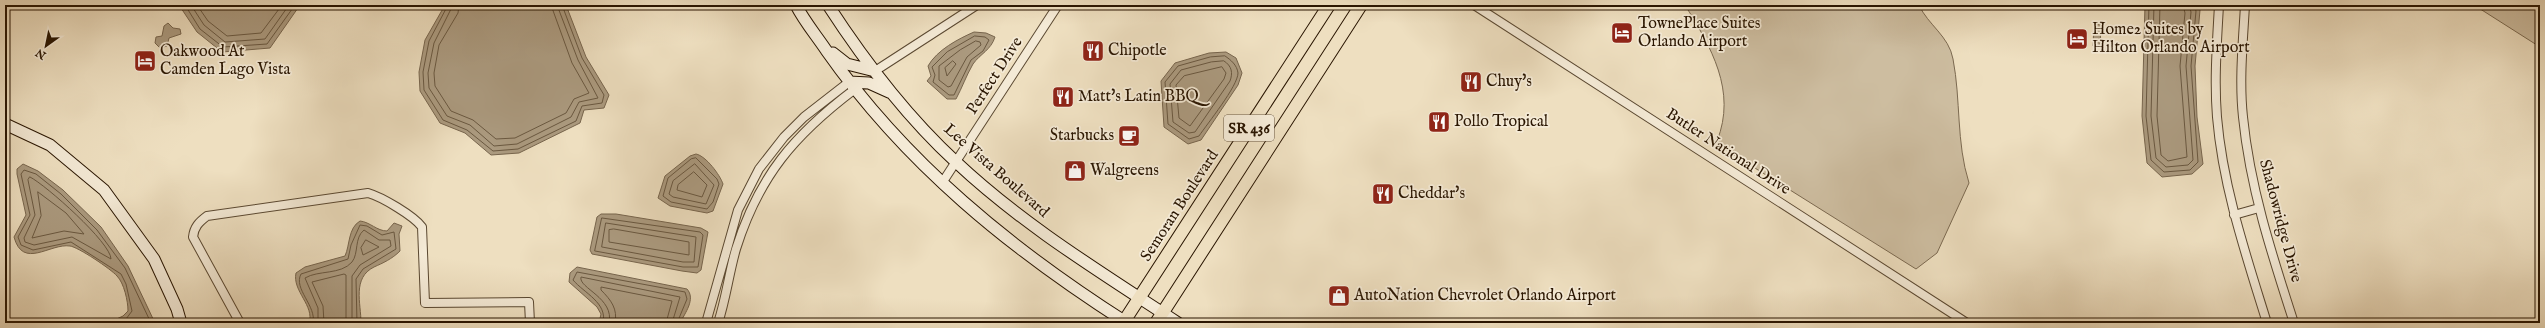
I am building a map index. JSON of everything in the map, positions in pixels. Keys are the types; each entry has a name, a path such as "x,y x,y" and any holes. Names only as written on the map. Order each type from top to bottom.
{"main road":[{"name":"Semoran Boulevard","path":"1125,322 1329,5"},
{"name":"SR 436","path":"1159,318 1361,5"}],"street":[{"path":"796,5 852,86 903,144 942,184 1007,240 1125,322"},
{"name":"Lee Vista Boulevard","path":"828,5 891,93 956,162 1031,225 1139,299 1159,318 1178,323"},
{"path":"824,47 847,64 875,72 977,5"},
{"name":"Perfect Drive","path":"942,184 1058,5"},
{"name":"Butler National Drive","path":"1474,5 1967,323"},
{"path":"2219,5 2216,67 2217,117 2223,164 2234,215 2267,323"},
{"name":"Shadowridge Drive","path":"2245,5 2243,115 2248,160 2259,208 2294,323"},
{"path":"706,323 738,210 760,170 784,137 804,116 852,86 869,83 891,93"},
{"path":"718,323 725,302 736,251 748,216 765,180 803,132 852,86"},
{"path":"5,124 50,145 104,190 154,259 177,309 181,323"},
{"path":"240,323 193,237 196,226 201,220 207,216 368,193 376,195 417,221 422,227 425,303 529,302 530,323"},
{"path":"2234,215 2259,208"}],"shaded area":[{"path":"1685,5 1919,5 1943,37 1951,51 1957,90 1962,152 1969,183 1937,253 1916,269 1723,148 1717,141 1722,123 1724,105 1723,87 1712,53"},
{"path":"2474,5 2540,5 2540,47"}],"water":[{"path":"182,5 300,5 270,48 222,52 197,32 181,8"},
{"path":"445,5 566,5 586,57 609,95 604,108 584,110 580,123 519,153 491,155 465,133 440,123 420,91 419,72 425,40"},
{"path":"2145,5 2198,5 2200,10 2195,66 2197,117 2203,164 2192,174 2162,177 2147,163 2142,116"},
{"path":"168,23 173,28 180,29 181,34 169,38 167,46 160,48 155,43 156,37 162,36 164,26"},
{"path":"2094,24 2101,24 2100,47 2093,46"},
{"path":"974,32 986,33 995,37 988,49 973,64 956,99 947,99 927,81 931,76 928,66 942,50"},
{"path":"1226,52 1236,58 1242,73 1238,85 1201,140 1188,144 1164,127 1161,81 1175,63 1209,53"},
{"path":"696,154 704,158 712,166 723,184 713,211 707,213 670,206 658,198 665,176 690,156"},
{"path":"23,164 38,171 63,190 101,227 128,266 155,323 108,323 123,316 128,311 124,288 114,273 80,250 70,246 62,246 30,254 24,252 18,247 14,237 26,215 17,174 17,169"},
{"path":"601,214 616,214 701,228 708,232 701,270 697,273 682,271 592,254 590,250 597,217"},
{"path":"360,221 383,231 387,231 394,223 402,226 399,234 400,251 391,259 367,272 363,278 360,284 359,292 361,323 309,323 309,311 297,286 296,273 305,267 345,256 351,232"},
{"path":"577,267 687,289 690,297 689,306 680,323 599,323 601,314 597,307 569,282 570,273"}],"place":[{"name":"TownePlace Suites Orlando Airport","path":"1622,33"},
{"name":"Home2 Suites by Hilton Orlando Airport","path":"2077,39"},
{"name":"Chipotle","path":"1093,51"},
{"name":"Oakwood At Camden Lago Vista","path":"145,61"},
{"name":"Chuy's","path":"1471,82"},
{"name":"Matt's Latin BBQ","path":"1063,97"},
{"name":"Pollo Tropical","path":"1439,122"},
{"name":"Starbucks","path":"1129,136"},
{"name":"Walgreens","path":"1075,171"},
{"name":"Cheddar's","path":"1383,194"},
{"name":"AutoNation Chevrolet Orlando Airport","path":"1339,296"}]}
